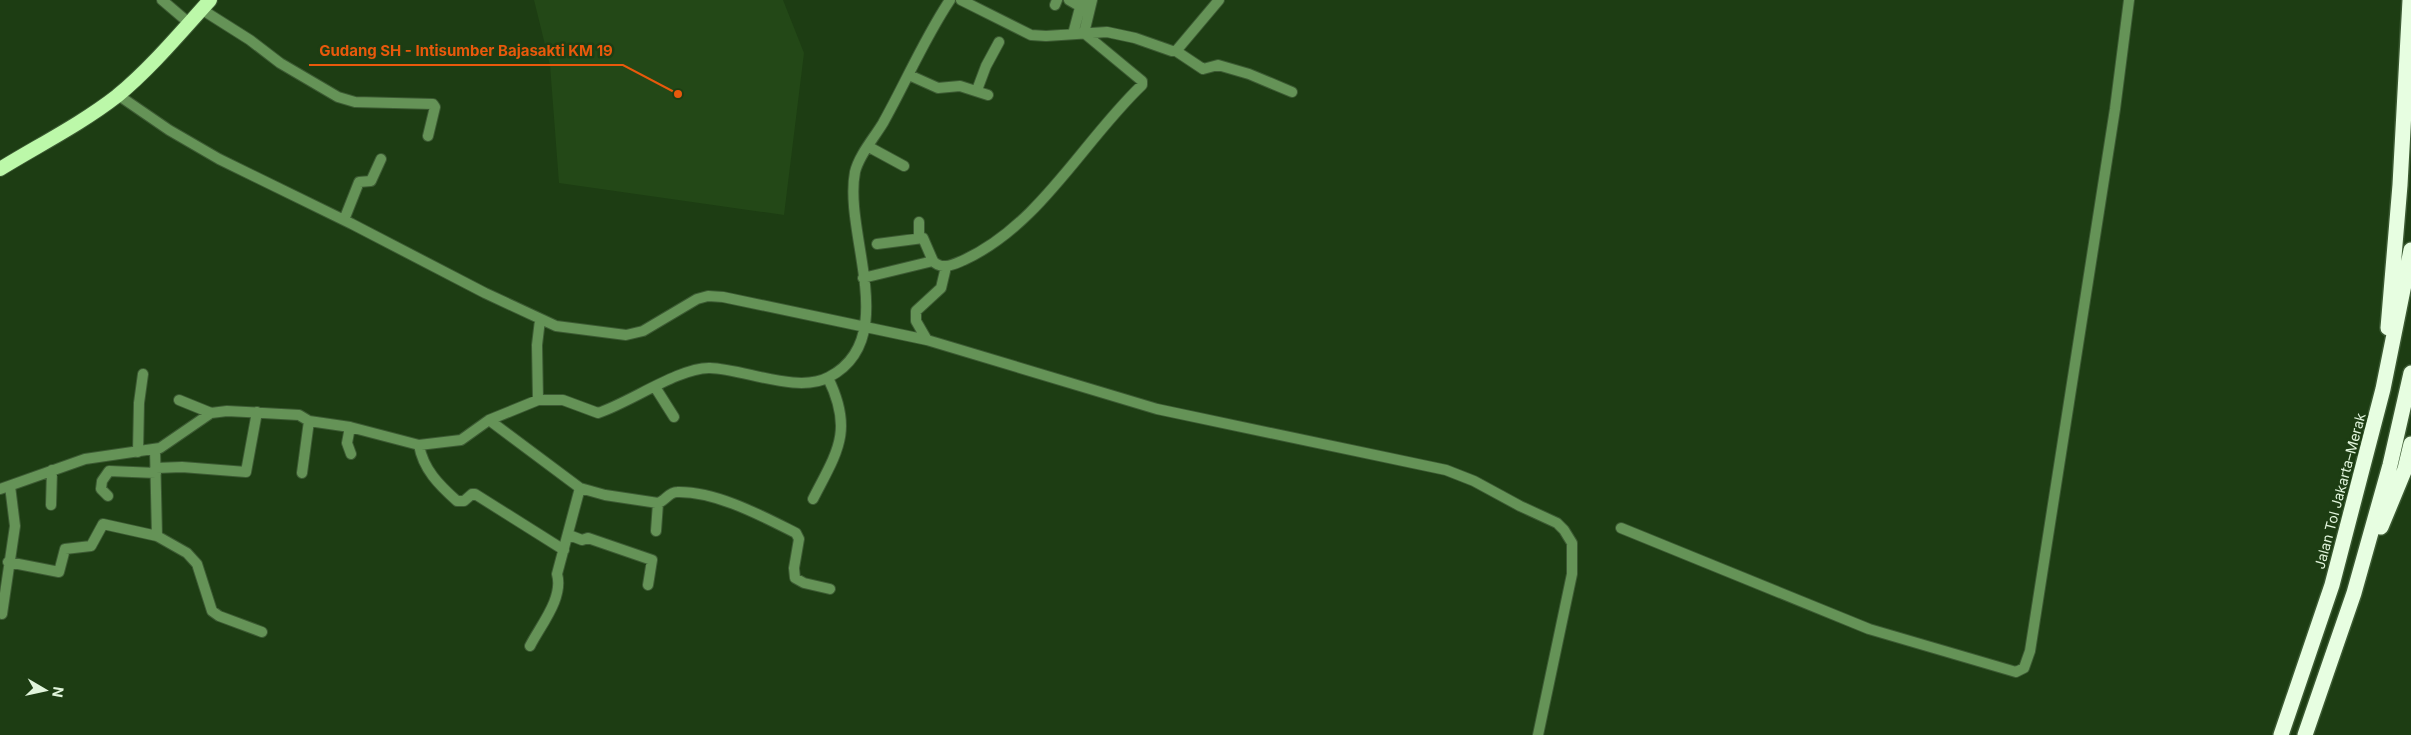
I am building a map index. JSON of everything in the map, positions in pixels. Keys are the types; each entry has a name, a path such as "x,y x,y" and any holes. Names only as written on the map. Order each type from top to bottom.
{"highway":[{"path":"2383,389 2400,186 2410,0"},
{"path":"0,169 93,113 118,95 147,68 205,4"},
{"name":"Jalan Tol Jakarta–Merak","path":"2281,735 2332,585 2383,389 2411,250"},
{"path":"2354,593 2390,465 2411,373"},
{"path":"2305,735 2354,593 2405,468 2411,444"}],"street":[{"path":"162,0 189,23"},
{"path":"2,614 15,515 5,488 85,459 155,450 211,413 228,411 299,414 309,421 350,427 419,444 461,440 489,420 538,400 563,400 598,413 655,387 704,368 735,371 788,381 814,381 828,378 844,367 861,342 866,326 867,301 854,190 857,167 950,0"},
{"path":"961,0 1031,35 1116,33 1169,51 1176,50 1219,0"},
{"path":"1069,0 1082,4 1078,33"},
{"path":"1078,33 1092,0"},
{"path":"1621,528 1869,629 2016,672 2024,668 2030,651 2115,109 2129,0"},
{"path":"205,4 280,63 338,97 355,102 433,104 435,107 428,136"},
{"path":"877,244 924,238 933,261 938,265 946,267 976,254 1003,237 1028,215 1103,126 1142,84 1142,81 1078,33"},
{"path":"977,90 986,66 999,42"},
{"path":"1176,50 1202,69 1218,65 1249,74 1292,92"},
{"path":"909,75 938,88 960,86 988,95"},
{"path":"118,95 169,130 218,159 344,220 540,320 571,330 626,335 643,331 697,299 716,296 927,340 1158,409 1446,470 1474,481 1520,506 1557,523 1572,543 1572,574 1538,735"},
{"path":"869,147 904,166"},
{"path":"344,220 359,182 371,181 380,159"},
{"path":"919,222 919,238"},
{"path":"863,278 933,261"},
{"path":"927,340 916,320 916,311 941,288 946,267"},
{"path":"538,400 537,355 540,320"},
{"path":"138,452 139,403 143,374"},
{"path":"813,499 833,463 839,446 839,404 828,378"},
{"path":"655,387 674,417"},
{"path":"179,400 211,413"},
{"path":"108,496 101,489 102,481 109,471 113,470 156,471 182,467 246,472 257,412"},
{"path":"489,420 580,488 605,495 658,504 671,494 678,492 703,496 734,504 767,518 796,533 799,539 794,568 795,578 804,583 830,589"},
{"path":"302,473 309,421"},
{"path":"350,427 348,443 351,454"},
{"path":"419,444 422,460 427,469 456,501 464,501 472,494 475,494 564,550"},
{"path":"155,450 157,536"},
{"path":"51,505 52,470"},
{"path":"530,646 557,592 559,583 557,574 569,535 580,488"},
{"path":"656,531 658,504"},
{"path":"8,562 59,572 65,548 91,546 104,524 157,536 187,553 196,564 212,611 219,616 262,632"},
{"path":"569,535 583,540 588,538 652,560 648,585"}],"shaded area":[{"path":"534,0 783,0 804,53 784,215 559,183 550,65"}],"place":[{"name":"Gudang SH - Intisumber Bajasakti KM 19","path":"678,94"}]}
